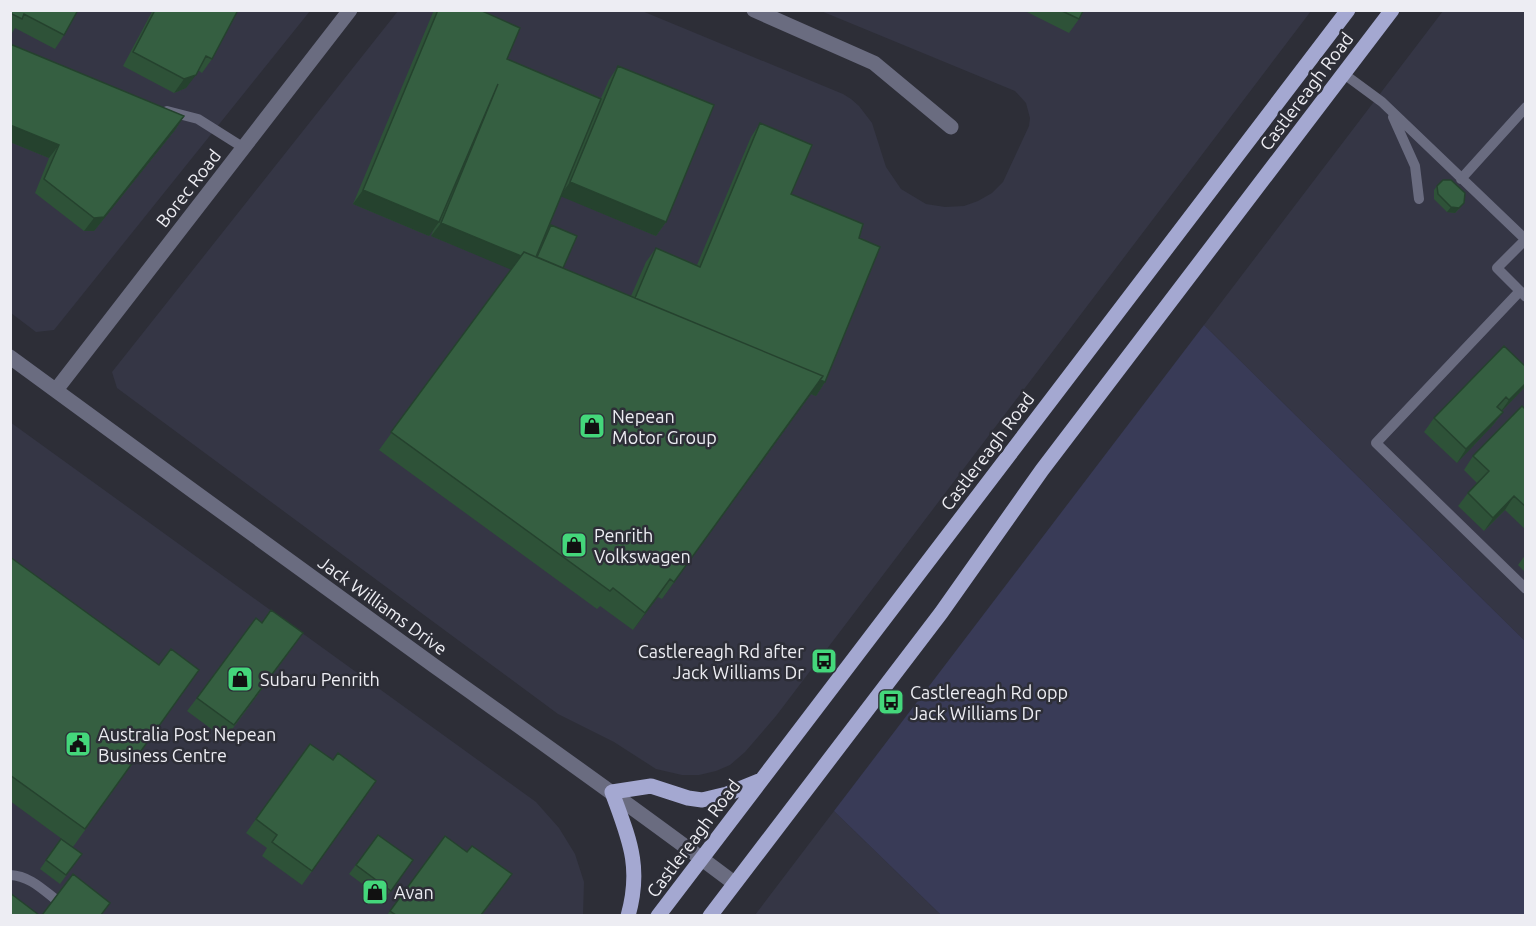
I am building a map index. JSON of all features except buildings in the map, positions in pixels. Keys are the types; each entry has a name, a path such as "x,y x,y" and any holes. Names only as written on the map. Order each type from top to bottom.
{"main road":[{"name":"Castlereagh Road","path":"658,915 1347,10"},
{"name":"Castlereagh Road","path":"710,915 941,613 1062,444 1392,10"},
{"path":"628,915 634,890 633,856 612,792 651,786 702,800 727,795 761,780"}],"street":[{"name":"Borec Road","path":"56,390 350,10"},
{"path":"754,10 874,63 951,127"},
{"name":"Jack Williams Drive","path":"10,357 735,883"}],"lane":[{"path":"1344,74 1391,111 1525,240 1497,268 1523,294 1376,443 1526,589"},
{"path":"1461,179 1526,107"},
{"path":"153,108 198,119 244,148"},
{"path":"1391,111 1415,166 1419,199"},
{"path":"10,875 18,875 32,881 55,899"}],"shaded area":[{"path":"11,11 310,11 54,330 36,332 11,313"},
{"path":"398,11 642,11 851,99 872,123 886,167 901,189 926,204 945,207 964,206 978,201 992,193 1003,182 1029,126 1030,118 1026,103 1015,91 821,11 1311,11 776,716 745,752 730,765 699,775 682,775 656,769 614,742 558,714 117,388 112,372"},
{"path":"1443,11 1525,11 1525,641 1204,325"},
{"path":"1204,325 1525,641 1525,915 941,915 834,811"},
{"path":"10,422 536,802 559,828 575,854 584,882 583,915 11,915"},
{"path":"834,811 941,915 755,915"}],"place":[{"name":"Nepean Motor Group","path":"592,426"},
{"name":"Penrith Volkswagen","path":"574,545"},
{"name":"Castlereagh Rd after Jack Williams Dr","path":"824,661"},
{"name":"Subaru Penrith","path":"240,679"},
{"name":"Castlereagh Rd opp Jack Williams Dr","path":"891,702"},
{"name":"Australia Post Nepean Business Centre","path":"78,744"},
{"name":"Avan","path":"375,892"}]}
